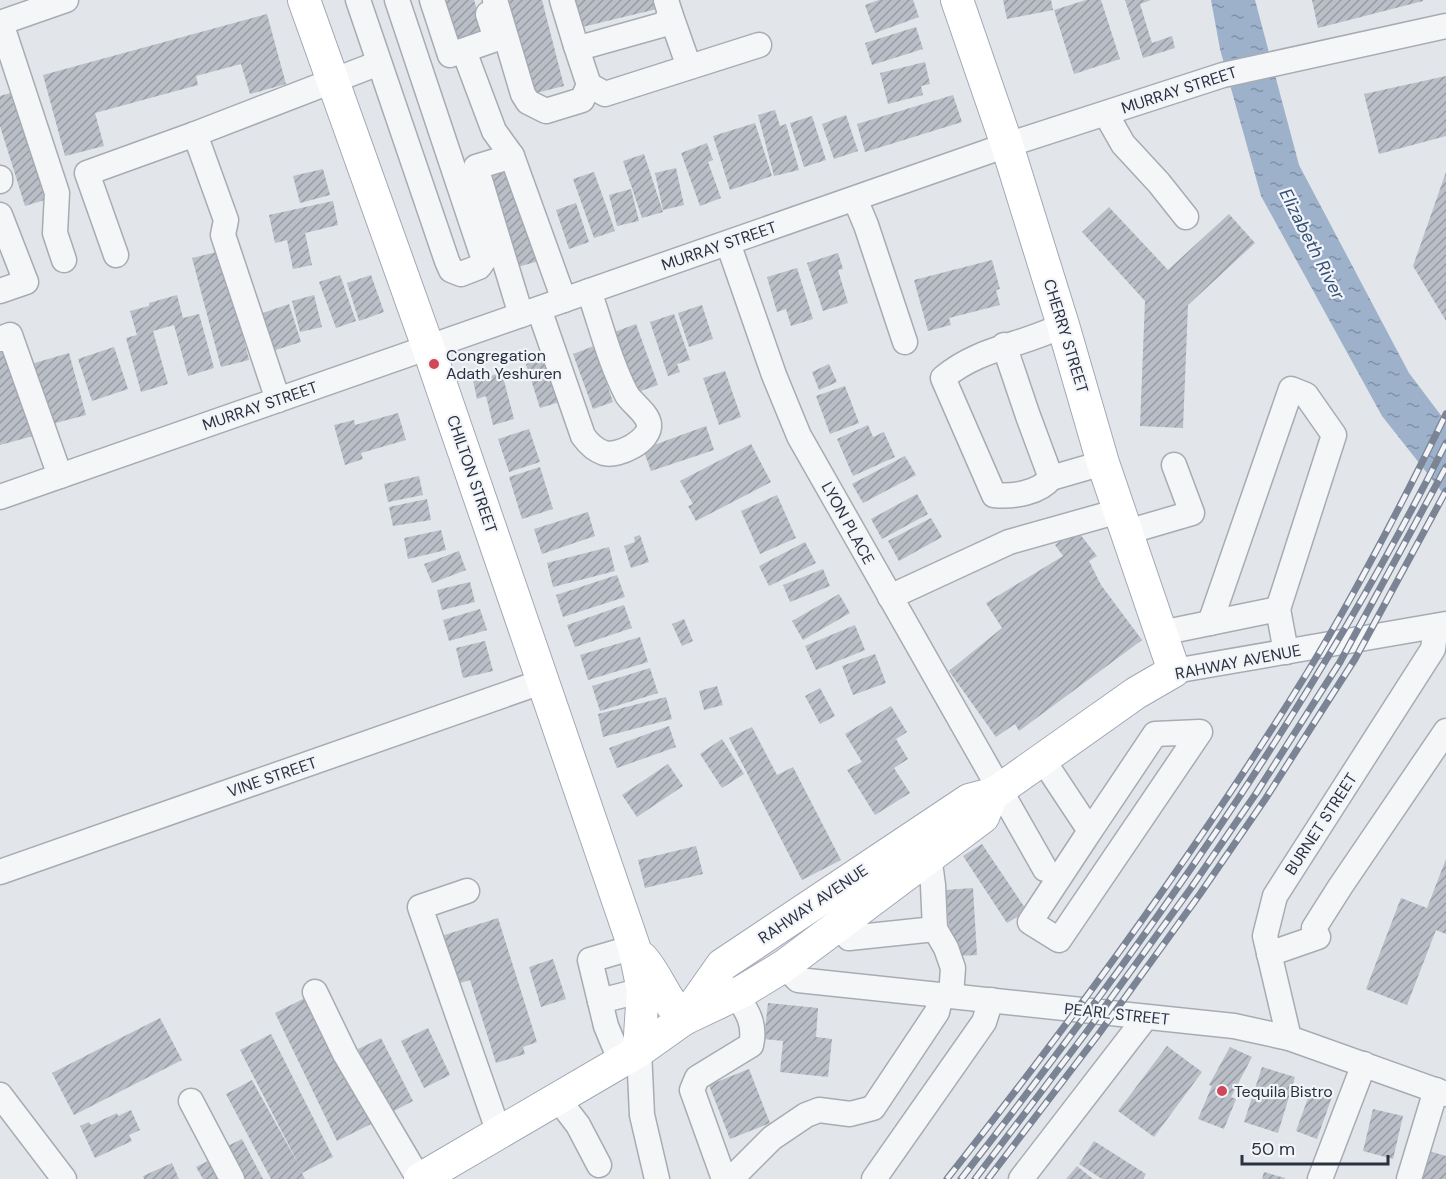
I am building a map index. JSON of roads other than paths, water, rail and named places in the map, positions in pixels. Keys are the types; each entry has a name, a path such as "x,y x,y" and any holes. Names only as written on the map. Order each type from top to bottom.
{"main road":[{"name":"CHILTON STREET","path":"304,0 428,347 634,948 643,990 630,1057"},
{"name":"CHERRY STREET","path":"957,0 1007,145 1103,463 1174,671"},
{"name":"RAHWAY AVENUE","path":"684,1019 722,965 969,800 996,792 1136,693 1174,671"},
{"name":"RAHWAY AVENUE","path":"430,1177 499,1133 630,1057 684,1019 736,994 784,966 983,817 996,792"},
{"path":"784,966 782,953 786,942 853,876"},
{"name":"CHILTON STREET","path":"634,948 651,968 673,1009 684,1019"}],"street":[{"path":"64,260 55,233 57,193 1,23 66,0"},
{"path":"358,0 451,270 460,274 479,267 484,260 397,0"},
{"path":"432,0 450,55 496,39 483,0"},
{"path":"495,0 523,94 528,102 546,111 582,100 597,90 690,67 759,45"},
{"path":"562,0 576,46 597,90"},
{"path":"576,46 583,47 665,24 668,7"},
{"path":"668,7 690,67"},
{"name":"MURRAY STREET","path":"0,497 1007,145 1223,75 1446,26"},
{"path":"464,51 494,131 512,156 564,300"},
{"path":"116,255 87,173 379,63"},
{"path":"1106,114 1123,144 1186,217"},
{"path":"195,134 226,220 223,235 278,400"},
{"path":"512,156 476,167 530,312 583,435 590,445 605,453 619,453 636,445 647,433 649,424 644,414 628,396 616,369 589,291"},
{"path":"855,199 866,225 905,342"},
{"path":"0,215 26,282 0,291"},
{"name":"LYON PLACE","path":"728,243 774,375 799,435 996,792 1046,869"},
{"path":"1063,326 1042,336 1004,345 960,364 943,378 994,495 1009,497 1027,492 1044,486 1051,478 1103,463"},
{"path":"0,339 10,335 60,476"},
{"path":"1004,345 1051,478"},
{"path":"1210,623 1291,389 1306,394 1334,435 1278,609 1286,652"},
{"path":"890,597 1009,542 1123,522 1192,513 1174,465"},
{"path":"1161,633 1278,609"},
{"name":"RAHWAY AVENUE","path":"1174,671 1441,625"},
{"name":"BURNET STREET","path":"1289,1038 1265,936 1275,896 1433,649 1441,625"},
{"name":"VINE STREET","path":"0,872 544,681"},
{"path":"1269,954 1318,937 1314,928 1446,731"},
{"path":"1200,732 1059,940 1030,922 1090,831 1155,734 1200,732"},
{"path":"1042,760 1090,831"},
{"path":"731,1179 772,1138 806,1115 819,1110 850,1114 873,1108 937,1012 946,996 953,968 946,948 935,929 933,885 928,856"},
{"path":"467,891 420,907 499,1133"},
{"path":"837,925 849,938 935,929"},
{"path":"634,948 590,960 606,1026 630,1057 657,1179"},
{"name":"PEARL STREET","path":"784,966 798,980 1234,1026 1289,1038 1441,1092"},
{"path":"600,1001 643,990"},
{"path":"315,992 345,1054 430,1177"},
{"path":"724,1179 692,1090 697,1078 751,1045 754,1032 750,1017 736,994"},
{"path":"874,1179 984,1022 991,1000"},
{"path":"1021,1179 1146,1017"},
{"path":"1320,1179 1364,1064"},
{"path":"1409,1179 1441,1092"},
{"path":"0,1095 64,1179"},
{"path":"558,1098 578,1125 599,1165"},
{"path":"192,1101 232,1179"}],"water":[{"name":"Elizabeth River","path":"1211,0 1255,0 1299,165 1409,373 1446,422 1446,497 1382,416 1261,196 1220,49"}],"railway":[{"path":"947,1179 1042,1057 1134,931 1266,738 1307,673 1362,577 1446,414"},
{"path":"961,1179 1095,1003 1222,823 1340,637 1395,541 1446,443"},
{"path":"975,1179 1085,1034 1191,888 1257,792 1340,662 1446,467"},
{"path":"988,1179 1098,1035 1266,798 1355,659 1446,491"}],"place":[{"name":"Congregation Adath Yeshuren","path":"434,364"},
{"name":"Tequila Bistro","path":"1222,1091"}]}
